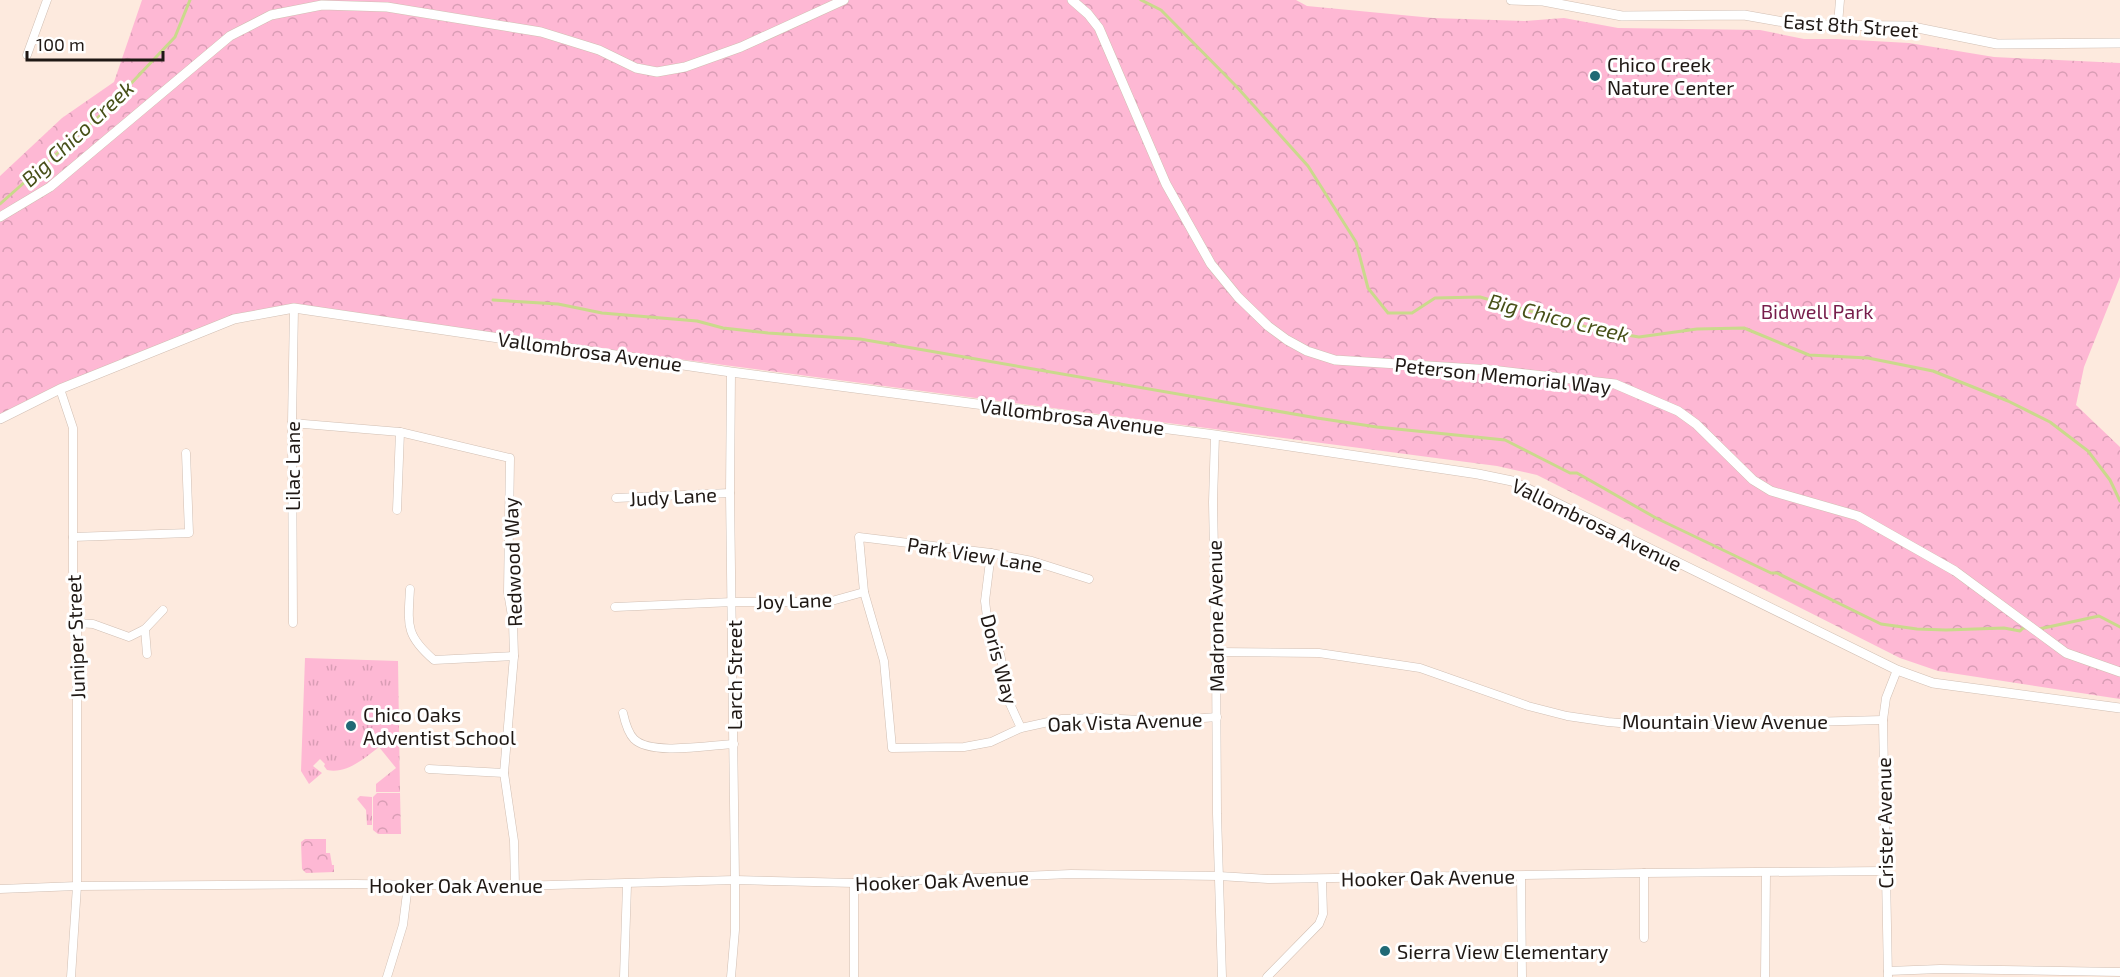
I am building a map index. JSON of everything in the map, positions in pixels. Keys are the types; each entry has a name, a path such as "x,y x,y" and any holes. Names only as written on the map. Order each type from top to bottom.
{"street":[{"path":"27,55 47,0"},
{"path":"0,217 50,187 230,36 271,15 322,5 387,7 541,32 598,50 636,68 657,72 685,67 741,47 844,0"},
{"name":"Peterson Memorial Way","path":"1072,0 1099,28 1166,184 1211,264 1238,297 1287,340 1307,351 1335,360 1491,370 1615,384 1678,411 1696,424 1753,480 1771,491 1858,516 1955,571 2066,653 2120,672"},
{"name":"East 8th Street","path":"1511,0 1543,1 1622,16 1744,15 1801,25 1908,26 1997,44 2120,43"},
{"path":"1838,24 1840,0"},
{"name":"Vallombrosa Avenue","path":"0,419 60,389 234,319 294,309 731,372 1215,435 1478,474 1512,482 1897,670 1933,683 2120,708"},
{"name":"Lilac Lane","path":"292,623 294,309"},
{"name":"Larch Street","path":"731,372 730,493 735,880 732,977"},
{"name":"Juniper Street","path":"60,389 73,428 73,571 77,623 77,886 71,977"},
{"name":"Redwood Way","path":"292,423 400,432 510,458 508,592 513,622 514,656 504,773 514,841 515,886"},
{"path":"397,510 400,432"},
{"name":"Madrone Avenue","path":"1215,435 1213,502 1222,977"},
{"path":"73,537 189,533 186,453"},
{"name":"Judy Lane","path":"616,498 730,493"},
{"name":"Park View Lane","path":"859,537 991,553 1032,561 1089,579"},
{"name":"Oak Vista Avenue","path":"859,537 864,592 884,661 892,748 964,747 991,742 1021,728 1062,719 1164,721 1217,717"},
{"name":"Doris Way","path":"991,553 985,601 988,625 1000,654 1010,704 1021,728"},
{"path":"410,589 408,624 417,645 434,660 514,656"},
{"name":"Joy Lane","path":"615,607 733,602 828,602 864,592"},
{"path":"77,623 93,624 129,637 145,630 163,610"},
{"path":"145,630 147,654"},
{"name":"Mountain View Avenue","path":"1216,652 1319,653 1420,668 1528,706 1567,716 1608,722 1654,726 1883,720"},
{"name":"Crister Avenue","path":"1888,974 1884,871 1883,720 1886,698 1897,670"},
{"path":"623,713 633,738 644,746 665,748 734,744"},
{"path":"429,769 504,773"},
{"name":"Hooker Oak Avenue","path":"0,889 77,886 627,885 735,880 854,884 1071,874 1322,879 1884,871"},
{"path":"1644,873 1644,938"},
{"path":"1765,977 1766,873"},
{"path":"1521,876 1522,977"},
{"path":"1267,977 1319,924 1323,914 1322,879"},
{"path":"854,884 854,977"},
{"path":"387,977 403,925 408,885"},
{"path":"624,977 627,885"},
{"path":"1888,974 1940,969 2120,972"}],"green space":[{"name":"Bidwell Park","path":"142,0 1296,0 1307,6 1433,18 1525,21 1564,18 1618,28 1760,30 1804,39 1909,43 1994,57 2120,63 2120,277 2084,367 2076,405 2120,447 2120,699 1938,671 1900,658 1537,475 1497,466 295,309 234,319 0,419 0,176 62,118 114,82"},
{"path":"305,658 398,661 400,792 376,792 376,784 396,768 379,747 348,768 341,770 327,770 320,759 313,766 322,773 309,784 301,771"},
{"path":"377,793 400,793 401,834 378,834 373,830 373,797"},
{"path":"360,796 372,797 372,825 367,825 366,810 357,799"},
{"path":"305,839 326,839 326,853 330,853 334,872 306,873 302,869 301,842"}],"waterway":[{"name":"Big Chico Creek","path":"0,204 105,111 175,37 190,0"},
{"name":"Big Chico Creek","path":"1141,0 1161,10 1236,86 1308,166 1356,242 1368,288 1388,313 1412,313 1435,298 1480,297 1597,330 1639,337 1697,329 1744,328 1809,355 1868,358 1933,371 2008,401 2050,422 2088,451 2110,480 2120,501"},
{"path":"493,300 558,304 602,313 697,321 723,328 768,333 860,339 1317,418 1377,427 1505,440 1570,473 1577,473 1656,518 1771,573 1777,573 1881,624 1946,630 2004,628 2020,631 2027,628"},
{"path":"2039,629 2099,616 2120,627"}],"place":[{"name":"Chico Creek Nature Center","path":"1595,76"},
{"name":"Chico Oaks Adventist School","path":"351,726"},
{"name":"Sierra View Elementary","path":"1385,951"}]}
